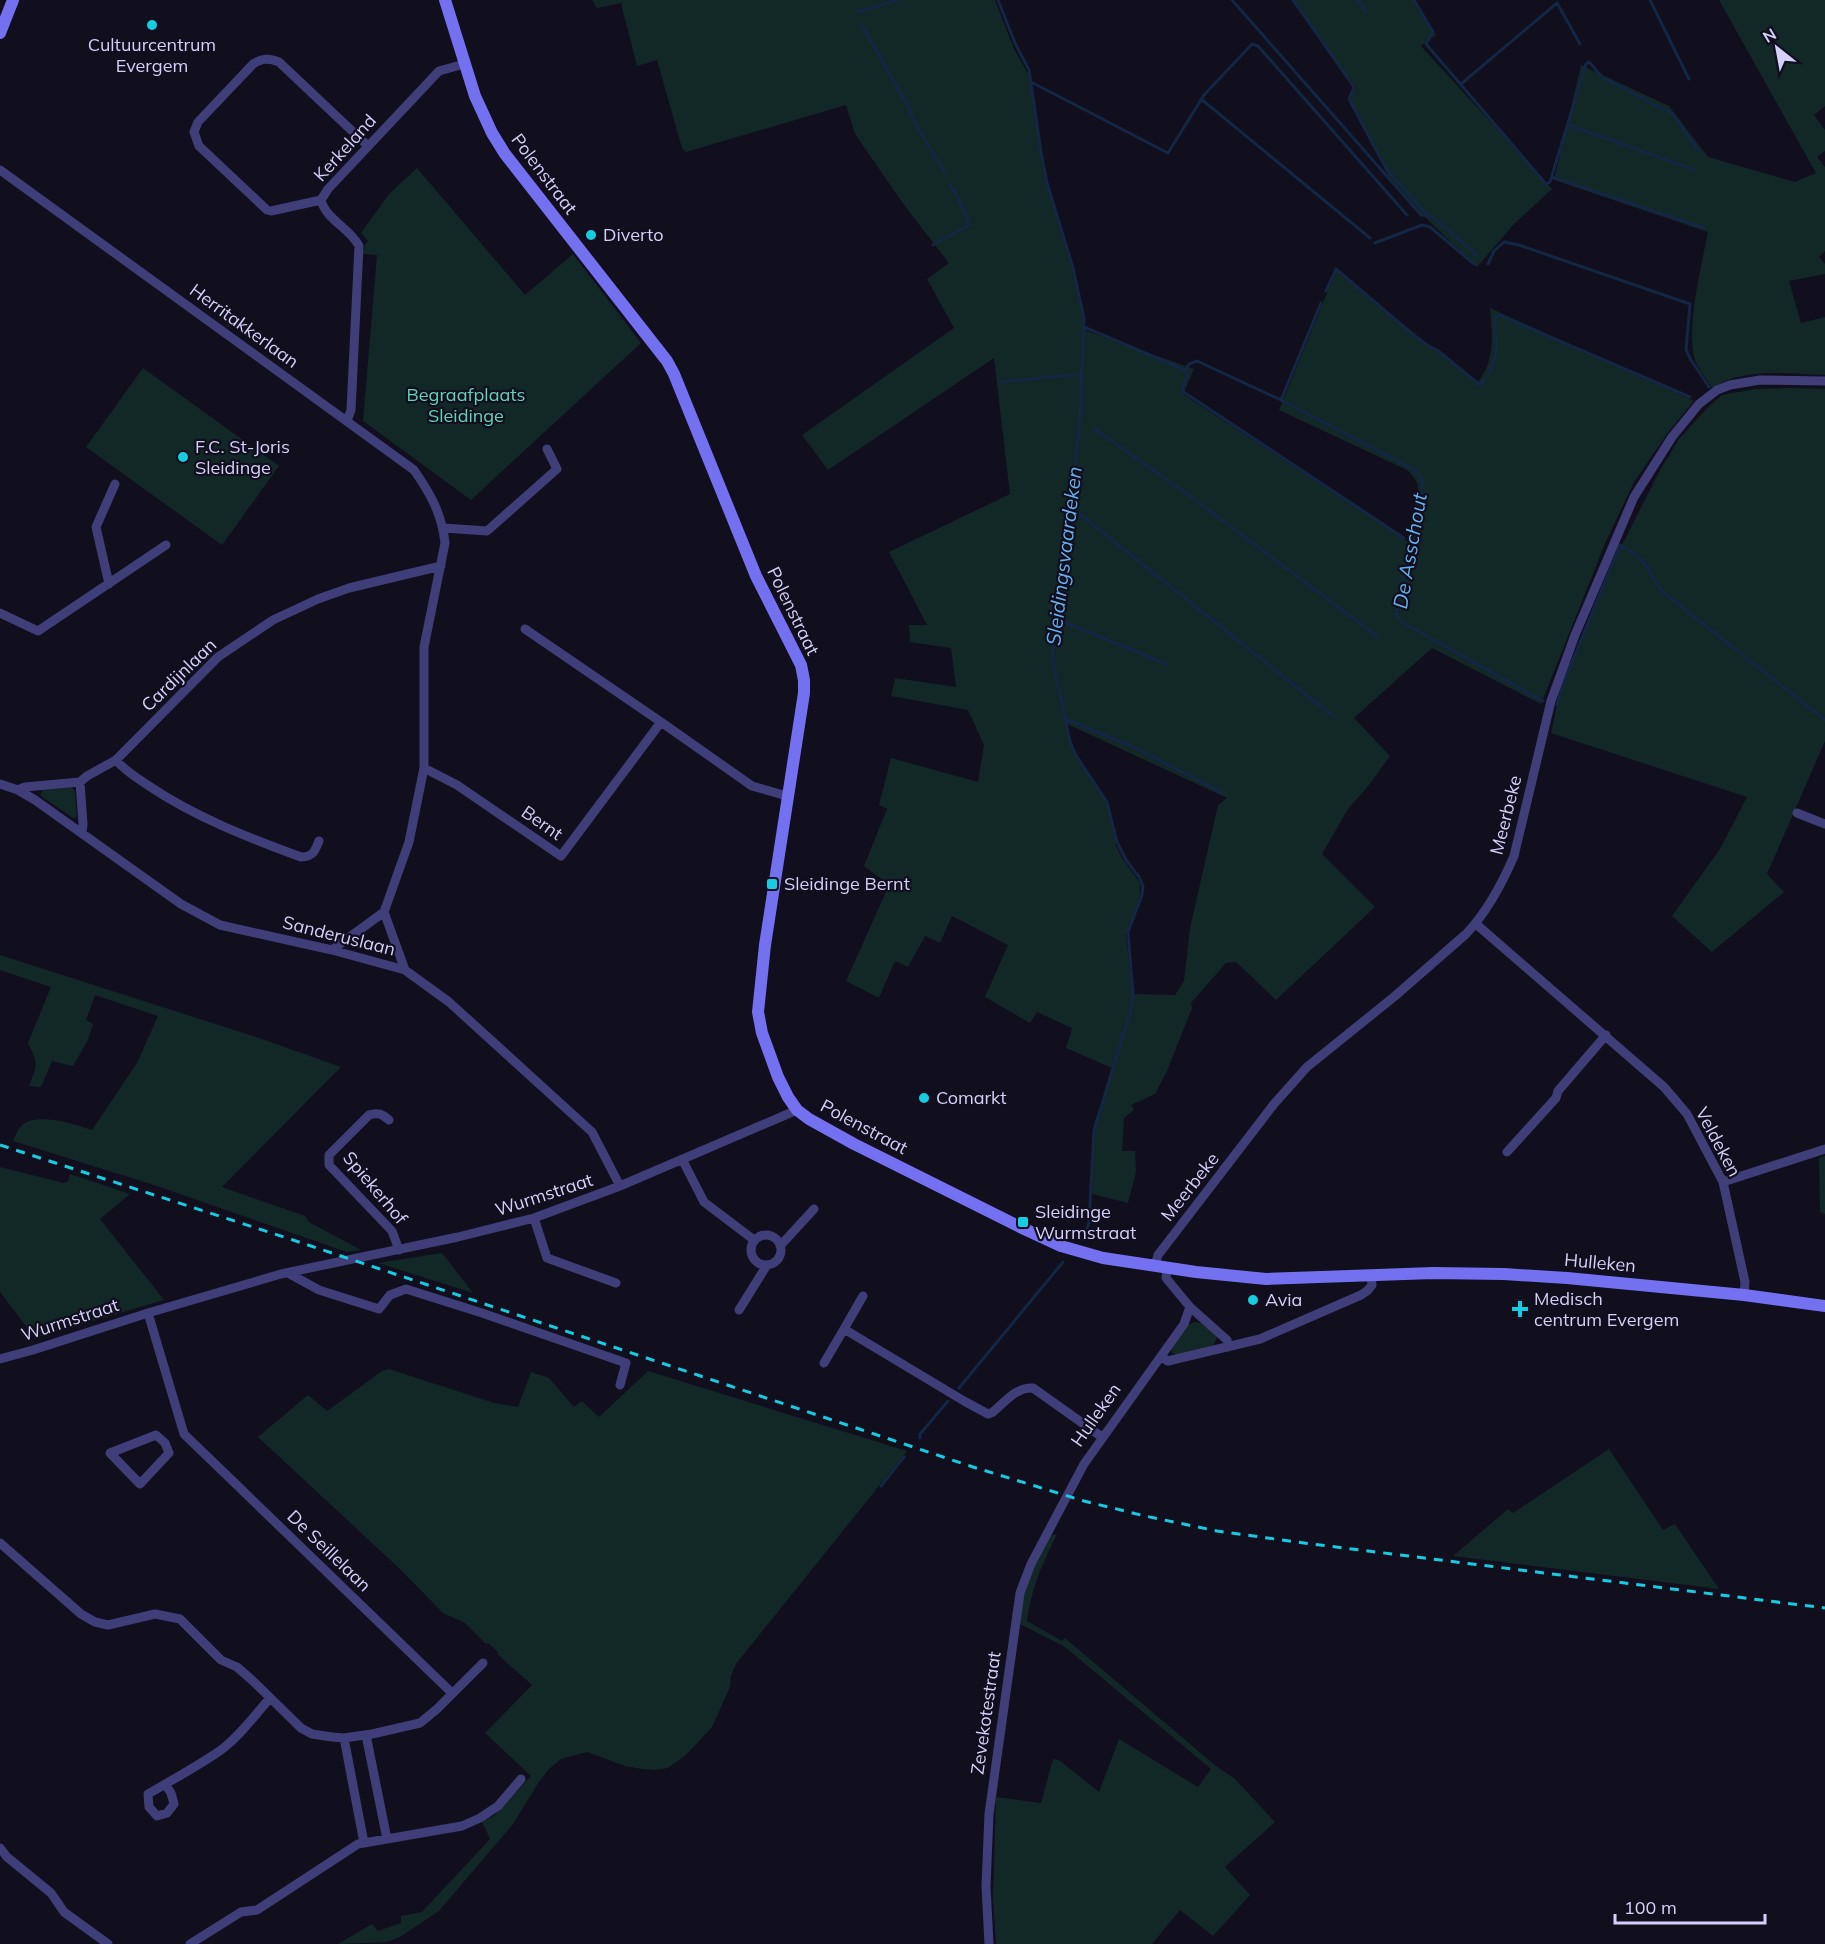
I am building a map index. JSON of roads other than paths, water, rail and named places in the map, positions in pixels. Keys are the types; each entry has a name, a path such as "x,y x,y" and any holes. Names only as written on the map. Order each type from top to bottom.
{"main road":[{"path":"0,33 13,0"},
{"name":"Polenstraat","path":"445,0 464,64 481,110 510,162 666,361 681,388 756,576 801,665 804,693 765,945 758,1012 762,1033 778,1077 797,1110 822,1127 1020,1227 1073,1250"},
{"name":"Hulleken","path":"1073,1250 1103,1258 1266,1279 1433,1273 1504,1274 1630,1283 1825,1306"}],"street":[{"path":"321,200 272,211 267,210 199,146 194,132 198,122 253,64 261,59 270,59 279,62 368,146"},
{"name":"Kerkeland","path":"347,421 351,410 359,246 323,207 321,200 328,189 439,71 464,64"},
{"name":"Herritakkerlaan","path":"0,171 414,470 430,494 444,528 445,543 424,647 424,768 409,842 384,912"},
{"name":"Meerbeke","path":"1161,1266 1158,1255 1295,1080 1307,1067 1395,996 1476,924 1505,878 1514,856 1551,701 1575,636 1634,497 1672,436 1699,404 1717,390 1730,385 1760,380 1825,381"},
{"path":"444,528 487,531 557,469 547,449"},
{"path":"109,584 96,527 115,484"},
{"path":"0,614 38,631 166,545"},
{"name":"Cardijnlaan","path":"18,790 25,787 80,782 116,760 218,657 273,620 318,599 349,588 441,566"},
{"path":"525,629 752,786 787,796"},
{"name":"Bernt","path":"424,768 458,784 561,856 661,722"},
{"path":"116,760 124,769 164,796 264,843 301,857 307,857 313,855 319,841"},
{"path":"80,782 82,834"},
{"name":"Sanderuslaan","path":"0,784 18,790 181,904 220,925 332,950 405,970 449,1002 592,1132 620,1186"},
{"path":"1797,813 1825,825"},
{"path":"332,950 384,912 405,970"},
{"name":"Veldeken","path":"1476,924 1664,1087 1687,1114 1723,1182 1745,1282 1744,1295"},
{"path":"1507,1152 1556,1098 1558,1091 1606,1035"},
{"name":"Wurmstraat","path":"0,1359 288,1273 534,1218 620,1186 797,1110"},
{"name":"Spiekerhof","path":"389,1120 376,1113 369,1115 329,1155 329,1165 392,1231 399,1250"},
{"path":"1723,1182 1825,1149"},
{"path":"682,1159 704,1202 754,1240"},
{"path":"780,1246 814,1209"},
{"path":"534,1218 547,1258 616,1283"},
{"path":"769,1235 777,1239 780,1246 780,1256 772,1264 759,1263 753,1257 751,1248 754,1240 761,1236 769,1235"},
{"path":"739,1310 767,1265"},
{"path":"1161,1266 1166,1278 1190,1308 1227,1340 1228,1347"},
{"path":"288,1273 319,1290 379,1309 390,1295 406,1289 565,1340 626,1363 620,1384"},
{"path":"1161,1357 1168,1361 1260,1339 1361,1296 1372,1286 1371,1276"},
{"path":"824,1363 863,1296"},
{"name":"Hulleken","path":"1065,1496 1102,1437 1184,1324 1190,1308"},
{"name":"De Seillelaan","path":"148,1313 183,1434 452,1693"},
{"path":"844,1329 982,1412 993,1412 1018,1390 1033,1388 1102,1437"},
{"path":"165,1443 183,1434"},
{"path":"156,1435 165,1443 169,1453 140,1484 110,1452 156,1435"},
{"name":"Zevekotestraat","path":"989,1944 986,1886 988,1823 1016,1609 1031,1564 1065,1496"},
{"path":"0,1544 81,1614 95,1622 108,1625 155,1614 180,1619 221,1660 237,1667 301,1728 312,1734 344,1738 420,1723 483,1663"},
{"path":"165,1784 222,1749 240,1733 270,1698"},
{"path":"366,1735 387,1839"},
{"path":"344,1738 364,1843"},
{"path":"190,1944 241,1912 257,1910 358,1844 462,1827 480,1818 498,1806 520,1779"},
{"path":"0,1848 7,1857 51,1893 64,1912 108,1944"}],"waterway":[{"path":"857,12 897,0"},
{"name":"Sleidingsvaardeken","path":"998,0 1015,43 1029,70 1047,183 1073,268 1084,318 1080,421 1052,658 1070,741 1075,754 1107,802 1116,840 1143,886 1142,895 1128,932 1133,994 1131,1010 1094,1130 1089,1223 1083,1240"},
{"path":"1232,0 1421,215 1435,219 1477,255"},
{"path":"1293,0 1354,87 1349,99 1387,170 1428,215"},
{"path":"1358,0 1366,12"},
{"path":"1414,0 1433,32 1426,44 1546,184 1550,182 1586,64 1589,62 1603,78 1673,114 1698,150"},
{"path":"1650,0 1689,79"},
{"path":"1461,84 1557,3 1580,44"},
{"path":"861,24 945,173"},
{"path":"1031,82 1168,153 1204,95 1252,44 1258,46 1407,215"},
{"path":"1201,99 1370,238"},
{"path":"1568,125 1695,170"},
{"path":"1552,177 1704,228"},
{"path":"933,245 969,225 966,214 950,184"},
{"path":"1375,243 1422,225 1430,227 1474,264"},
{"path":"1488,264 1494,251 1504,242 1519,245 1690,304 1686,350 1709,387"},
{"path":"1326,291 1336,269 1423,343 1437,350 1480,385 1485,379"},
{"path":"1281,400 1321,303"},
{"path":"1489,373 1496,355 1495,318 1499,315 1690,397"},
{"name":"De Asschout","path":"1084,327 1185,370 1189,364 1197,361 1281,400 1413,469 1422,479 1422,492 1396,615 1402,622 1543,701"},
{"path":"1186,371 1182,391 1404,538"},
{"path":"1000,382 1082,374"},
{"path":"1093,428 1183,491 1377,636"},
{"path":"1071,507 1334,717"},
{"name":"De Asschout","path":"1557,705 1563,684 1620,545 1641,560 1663,592 1825,720"},
{"path":"1056,619 1167,664"},
{"path":"1066,719 1131,746 1221,792"},
{"name":"Sleidingsvaardeken","path":"959,1388 1063,1262"},
{"name":"Sleidingsvaardeken","path":"920,1438 920,1434 948,1401"},
{"name":"Sleidingsvaardeken","path":"881,1486 904,1457"}],"railway":[{"path":"0,1145 290,1239 973,1467 1084,1501 1217,1531 1825,1608"}],"place":[{"name":"Cultuurcentrum Evergem","path":"152,25"},
{"name":"Diverto","path":"591,235"},
{"name":"F.C. St-Joris Sleidinge","path":"183,457"},
{"name":"Sleidinge Bernt","path":"772,884"},
{"name":"Comarkt","path":"924,1098"},
{"name":"Sleidinge Wurmstraat","path":"1023,1222"},
{"name":"Avia","path":"1253,1300"},
{"name":"Medisch centrum Evergem","path":"1520,1309"}],"park label":[{"name":"Begraafplaats Sleidinge","path":"466,405"}]}
